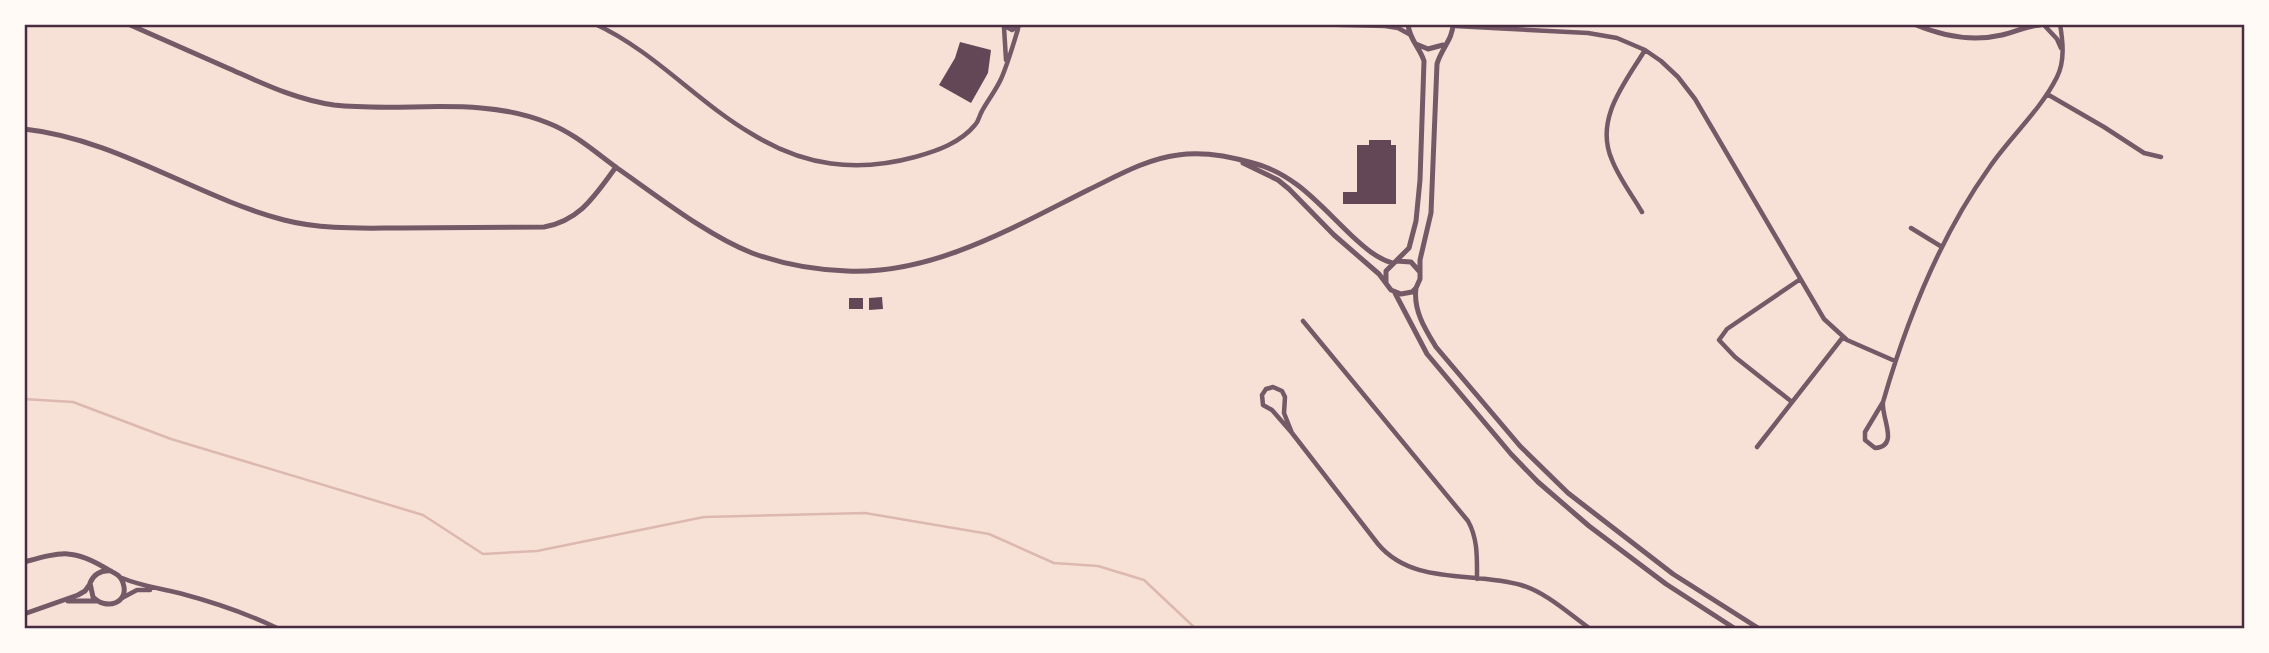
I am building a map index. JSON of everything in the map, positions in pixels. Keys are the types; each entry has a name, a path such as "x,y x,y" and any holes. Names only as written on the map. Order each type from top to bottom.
{"street":[{"path":"128,24 300,98 354,106 496,109 533,117 567,132 710,230 750,252 822,269 881,271 911,265 970,245 1024,222 1139,165 1181,154 1227,157 1263,165 1295,181 1377,257 1394,262 1411,262 1420,274"},
{"path":"595,24 632,43 753,135 794,155 820,162 859,167 902,161 934,152 978,123 981,112 1001,80 1020,27"},
{"path":"1006,61 1003,26 1012,30 1028,24"},
{"path":"1305,24 1398,28 1409,34 1424,61 1418,212 1409,248 1394,262 1385,276 1387,285"},
{"path":"1385,26 1396,24"},
{"path":"1408,24 1409,34"},
{"path":"1914,24 1946,35 1969,38 2000,36 2050,24"},
{"path":"1884,402 1865,432 1866,440 1875,448 1883,447 1889,437 1882,413 1884,402 1912,312 1942,247 1989,168 2047,94 2060,68 2060,24"},
{"path":"1758,628 1673,574 1597,517 1547,473 1520,446 1428,334 1416,305 1416,288 1421,251 1431,213 1437,64 1451,36 1453,25 1588,33 1617,38 1645,50 1668,66 1695,99 1824,319 1843,337 1895,361"},
{"path":"2041,25 2057,39 2062,52"},
{"path":"1415,43 1432,49 1446,44"},
{"path":"1643,212 1612,161 1605,136 1608,113 1645,50"},
{"path":"2047,94 2144,153 2161,157"},
{"path":"24,129 85,141 244,208 295,223 326,228 553,225 573,216 588,203 616,167"},
{"path":"1227,157 1259,170 1289,189 1334,235 1379,274 1395,293 1427,354 1538,482 1589,526 1666,584 1734,628"},
{"path":"1911,228 1942,247"},
{"path":"1792,402 1735,357 1719,340 1727,329 1799,280"},
{"path":"1395,293 1406,294 1416,288"},
{"path":"1303,321 1468,521 1477,547 1478,579"},
{"path":"1757,446 1843,337"},
{"path":"1272,410 1279,409 1285,397 1276,387 1269,387 1262,394 1266,407 1272,410 1292,433 1390,556 1409,567 1431,573 1510,583 1532,589 1589,628"},
{"path":"1283,404 1292,433"},
{"path":"24,562 65,553 83,556 136,584 209,602 277,628"},
{"path":"83,556 93,565 90,593 101,604 112,604 136,590 157,590"},
{"path":"24,614 78,595 85,591 101,572 111,571"},
{"path":"121,578 124,588 121,598"},
{"path":"52,603 96,601"}],"building":[{"path":"960,42 991,50 988,73 971,103 939,85 955,58"},
{"path":"1369,140 1391,140 1391,145 1396,145 1396,204 1343,204 1343,192 1357,192 1357,145 1369,145"},
{"path":"882,297 883,309 869,310 869,298"},
{"path":"849,298 863,298 863,309 849,309"}],"waterway":[{"path":"24,399 73,402 171,439 423,515 483,554 537,551 704,517 865,513 989,534 1054,563 1098,566 1144,580 1195,628"}]}
